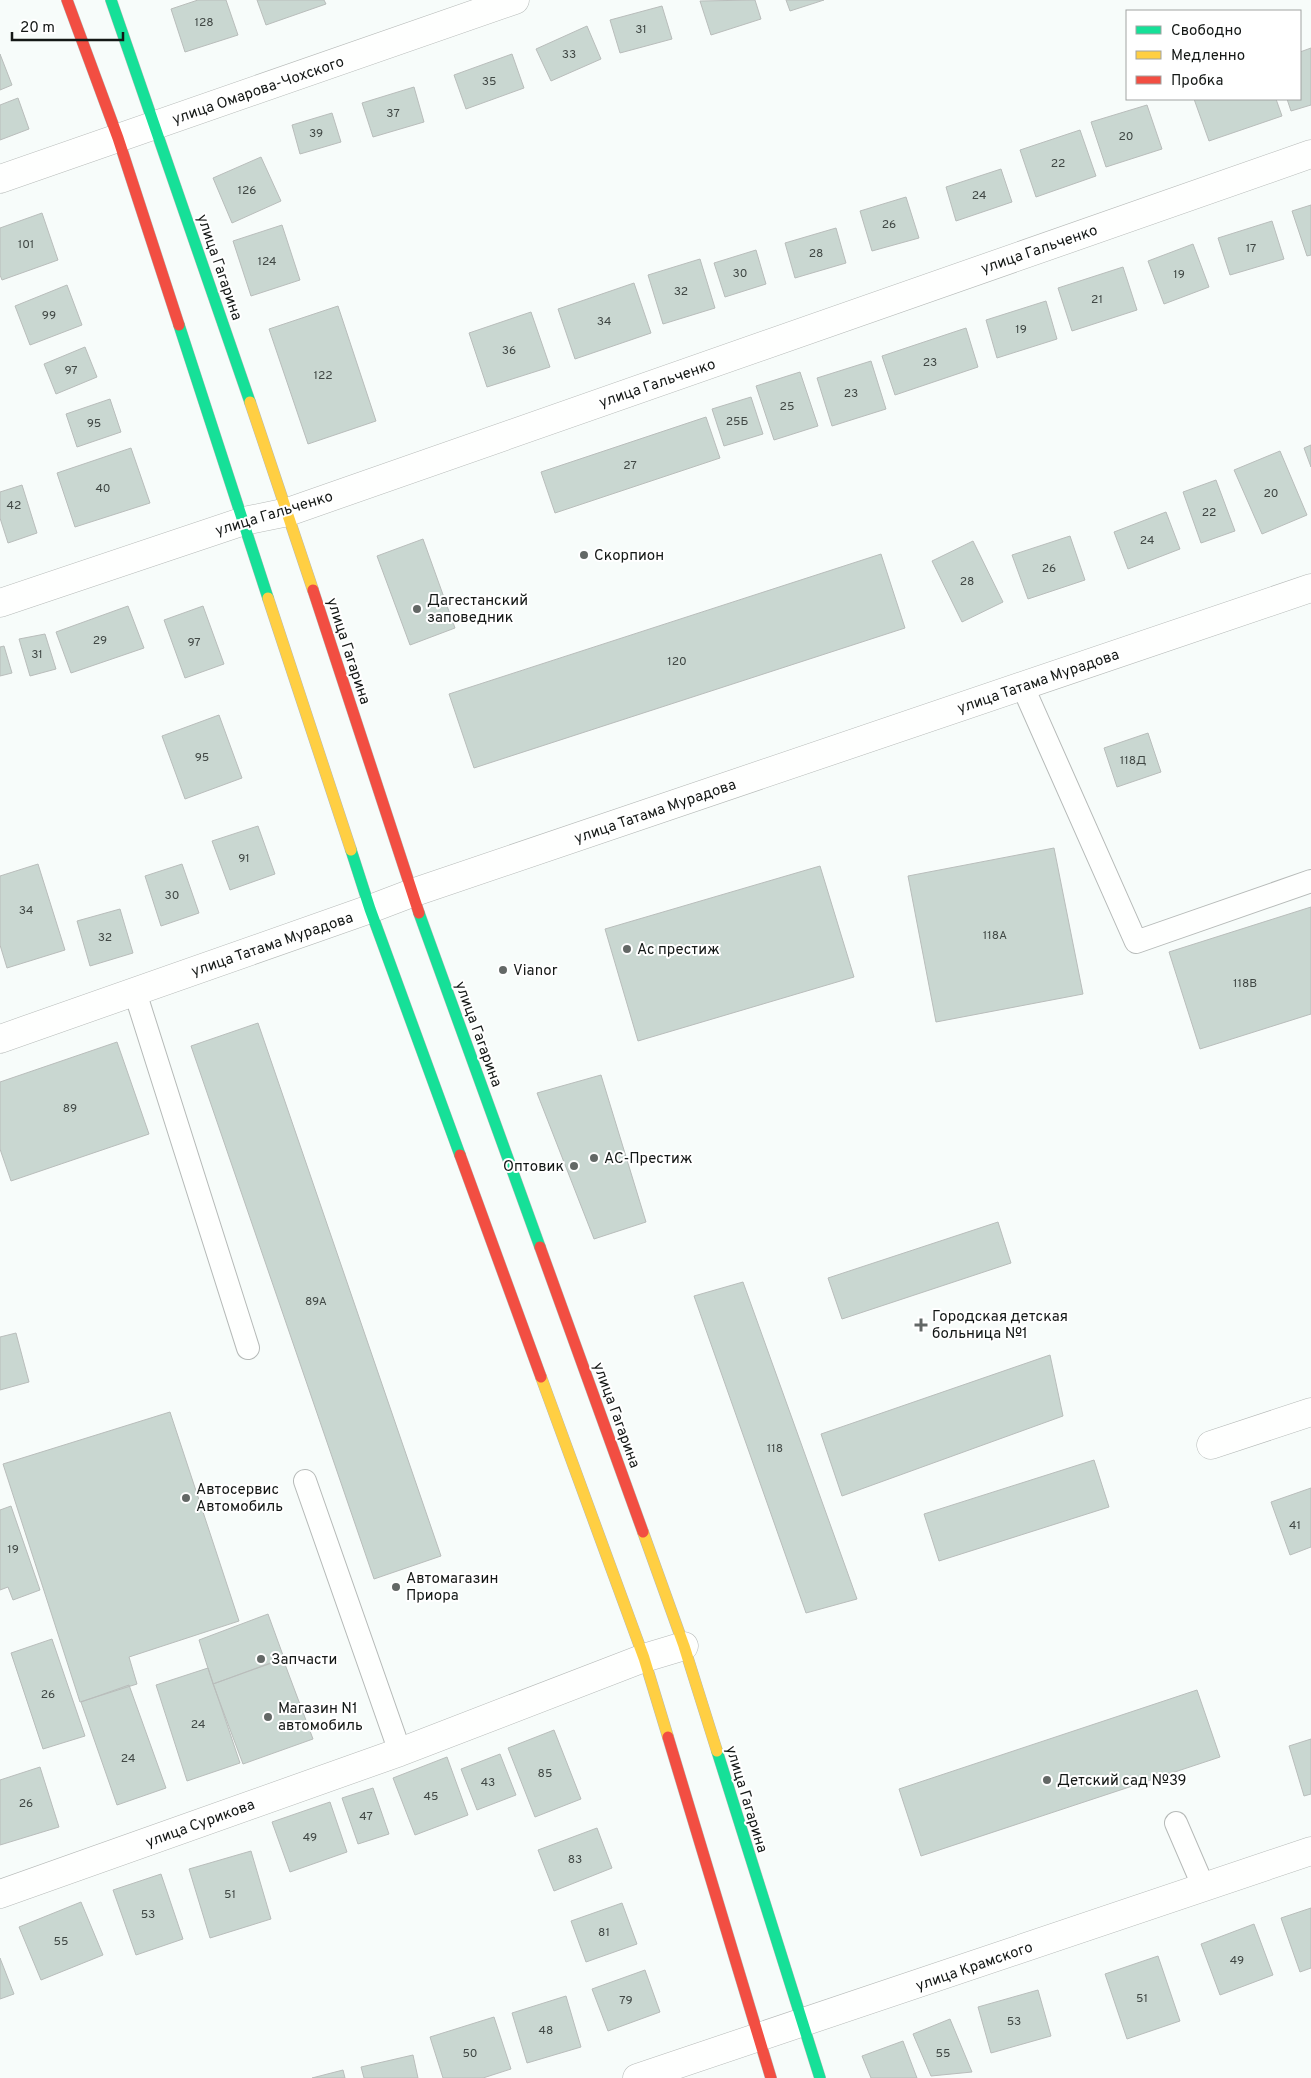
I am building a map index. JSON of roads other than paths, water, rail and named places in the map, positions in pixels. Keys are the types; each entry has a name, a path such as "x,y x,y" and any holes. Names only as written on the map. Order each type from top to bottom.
{"main road":[{"path":"67,0 118,138 370,909 644,1658 771,2078"},
{"name":"улица Гагарина","path":"111,0 288,512 412,893 684,1646 820,2078"}],"street":[{"name":"улица Омарова-Чохского","path":"0,179 515,0"},
{"name":"улица Гальченко","path":"0,603 244,521 288,512 1311,154"},
{"name":"улица Татама Мурадова","path":"0,1039 412,893 1024,687 1311,588"},
{"path":"1211,1445 1311,1412"},
{"name":"улица Сурикова","path":"0,1894 400,1752 644,1658 684,1646"},
{"name":"улица Крамского","path":"637,2078 1311,1851"}],"lane":[{"path":"1024,687 1136,942 1311,881"},
{"path":"135,992 248,1348"},
{"path":"304,1481 400,1752"},
{"path":"1176,1823 1204,1888"}],"place":[{"name":"Скорпион","path":"584,555"},
{"name":"Дагестанский заповедник","path":"417,609"},
{"name":"Ас престиж","path":"627,949"},
{"name":"Vianor","path":"503,970"},
{"name":"АС-Престиж","path":"594,1158"},
{"name":"Оптовик","path":"574,1166"},
{"name":"Городская детская больница №1","path":"921,1325"},
{"name":"Автосервис Автомобиль","path":"186,1498"},
{"name":"Автомагазин Приора","path":"396,1587"},
{"name":"Запчасти","path":"261,1659"},
{"name":"Магазин N1 автомобиль","path":"268,1717"},
{"name":"Детский сад №39","path":"1047,1780"}]}
